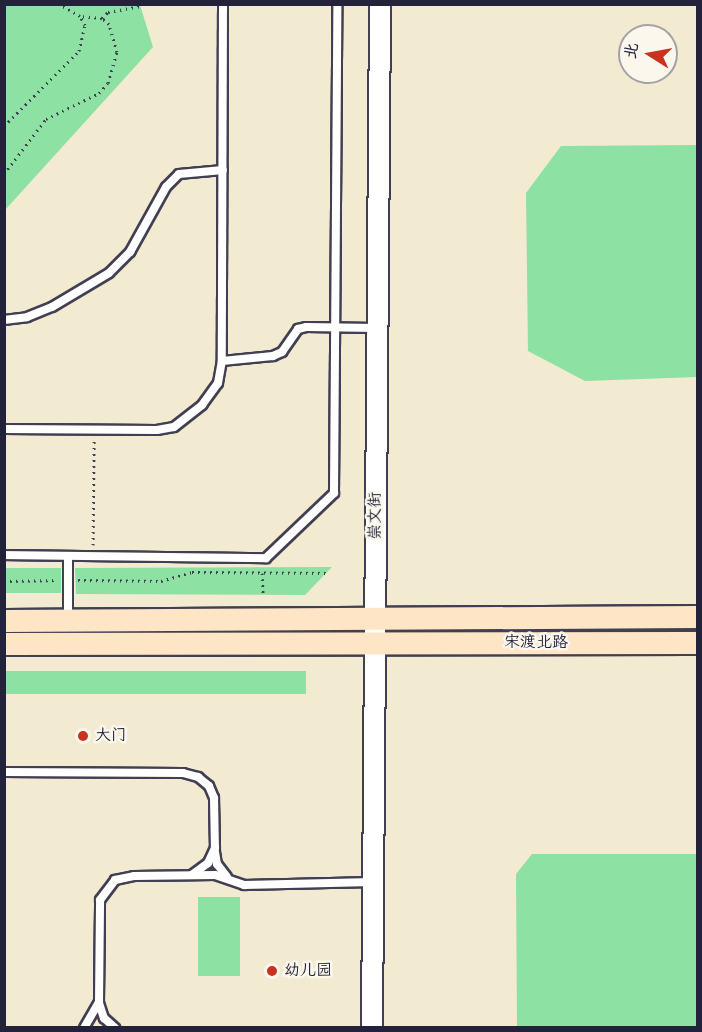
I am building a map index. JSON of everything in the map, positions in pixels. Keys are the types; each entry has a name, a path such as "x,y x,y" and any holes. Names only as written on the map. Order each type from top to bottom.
{"main road":[{"name":"宋渡北路","path":"4,621 375,616 698,617"},
{"name":"宋渡北路","path":"4,644 698,644"}],"street":[{"name":"崇文街","path":"372,1028 380,4"}],"lane":[{"path":"4,429 94,431 174,427 202,405 218,383 222,361 223,4"},
{"path":"4,555 262,558 334,493 337,4"},
{"path":"4,320 52,308 109,273 130,252 166,188 179,174 223,170"},
{"path":"222,361 273,356 282,352 298,329 376,328"},
{"path":"68,556 68,621"},
{"path":"4,772 191,773 204,780 213,792 217,864 229,878"},
{"path":"187,875 204,867 215,848"},
{"path":"115,1028 105,1017 99,1002 99,910 104,891 124,877 187,875 229,878 244,885 373,882"},
{"path":"84,1028 99,1002"}],"path":[{"path":"4,174 46,119 99,93 108,83 117,52 110,24 102,18 80,16 59,4"},
{"path":"102,18 108,12 141,6"},
{"path":"4,126 79,51 86,25 80,16"},
{"path":"93,556 94,431"},
{"path":"262,558 263,595"},
{"path":"4,581 161,581 192,572 326,573"}],"green space":[{"path":"5,4 140,5 153,47 5,210"},
{"path":"697,145 697,377 585,381 528,351 526,193 561,146"},
{"path":"332,567 305,595 76,594 75,568"},
{"path":"5,568 61,568 61,593 5,593"},
{"path":"5,671 306,671 306,694 5,694"},
{"path":"532,854 697,854 697,1027 517,1027 516,874"},
{"path":"198,897 240,897 240,976 198,976"}],"place":[{"name":"大门","path":"83,736"},
{"name":"幼儿园","path":"272,971"}]}
